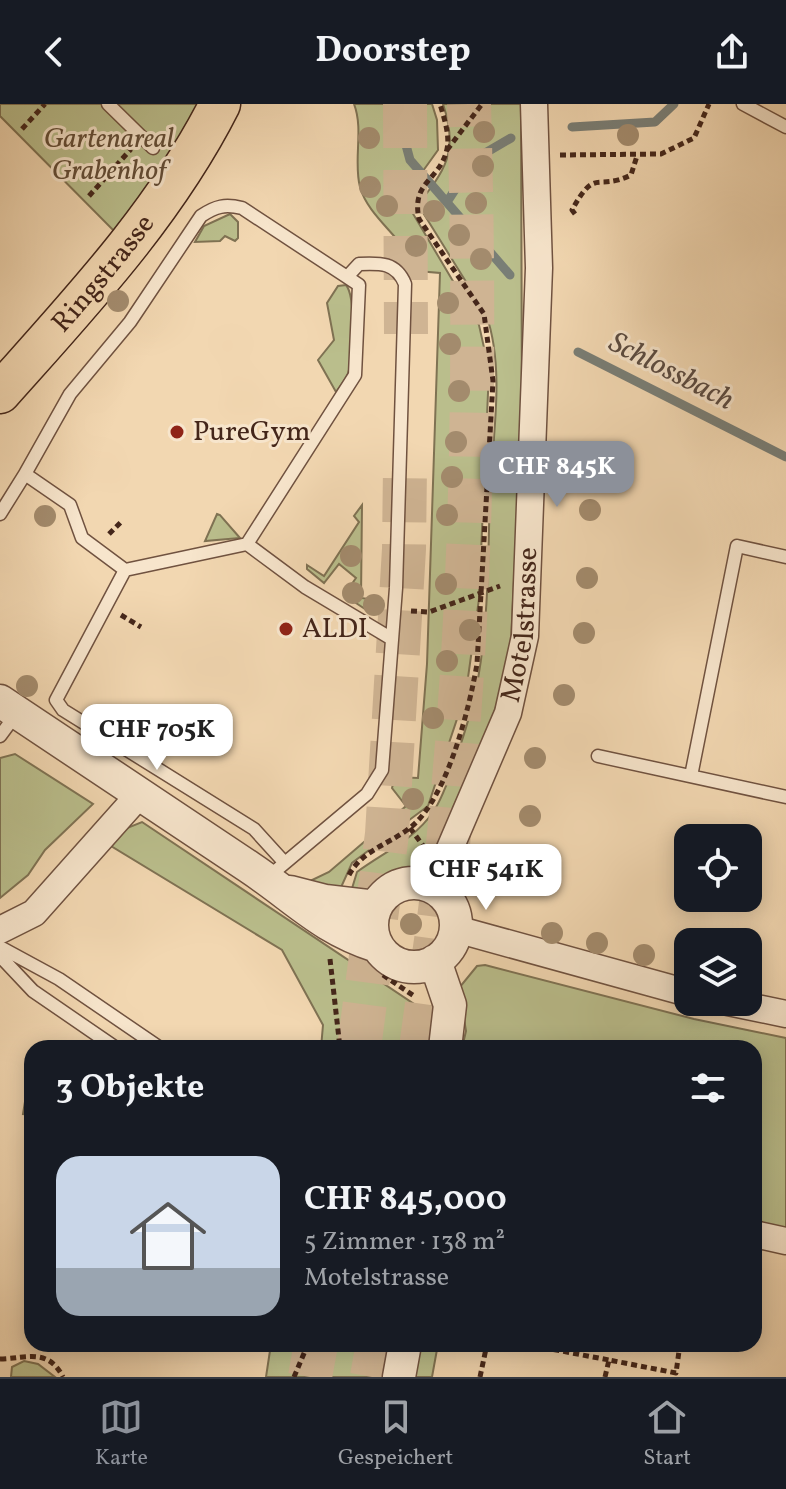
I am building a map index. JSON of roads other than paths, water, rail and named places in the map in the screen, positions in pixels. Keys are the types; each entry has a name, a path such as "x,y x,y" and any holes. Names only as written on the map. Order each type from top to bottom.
{"main road":[{"name":"Ringstrasse","path":"0,393 130,245 180,175 220,104"}],"street":[{"name":"Motelstrasse","path":"433,888 508,713 525,636 539,268 534,104"},
{"path":"6,717 278,877 325,901 376,907"},
{"path":"0,930 34,913 140,794"},
{"path":"278,877 315,918 346,937 377,946"},
{"path":"417,883 433,888 446,898 454,912 456,929 453,942 435,961 411,967 397,964 377,946 372,934 376,907 386,893 400,885 417,883"},
{"path":"456,929 674,989"},
{"path":"435,961 450,1005 446,1040"},
{"path":"762,1009 786,1014"},
{"path":"762,1236 786,1241"},
{"path":"399,1377 404,1352"}],"lane":[{"path":"108,104 153,148"},
{"path":"743,104 786,127"},
{"path":"0,514 70,394 130,322 201,216 213,208 227,204 242,208 359,285 355,375 247,544 125,570 82,538 70,505 25,474"},
{"path":"125,570 56,700 63,710 254,829 278,877 367,794 378,779 384,759 392,639 405,284 392,266 377,263 359,264 347,277"},
{"path":"247,544 305,587 392,639"},
{"path":"691,776 737,546 786,557"},
{"path":"598,756 786,797"},
{"path":"0,947 59,979 148,1040"},
{"path":"0,956 33,991 104,1040"}],"waterway":[{"path":"395,104 410,160 510,275"},
{"path":"572,127 655,122 674,104"},
{"path":"447,202 475,159 511,138"},
{"name":"Schlossbach","path":"578,352 786,457"}],"tunnel":[{"path":"405,104 406,334"},
{"path":"422,1040 448,844 463,659 472,381 469,104"},
{"path":"360,1040 387,834 404,549 405,466"},
{"path":"310,1377 315,1352"},
{"path":"372,1377 377,1352"}],"place":[{"name":"PureGym","path":"177,432"},
{"name":"ALDI","path":"286,629"}],"park label":[{"name":"Gartenareal Grabenhof","path":"109,155"}]}
